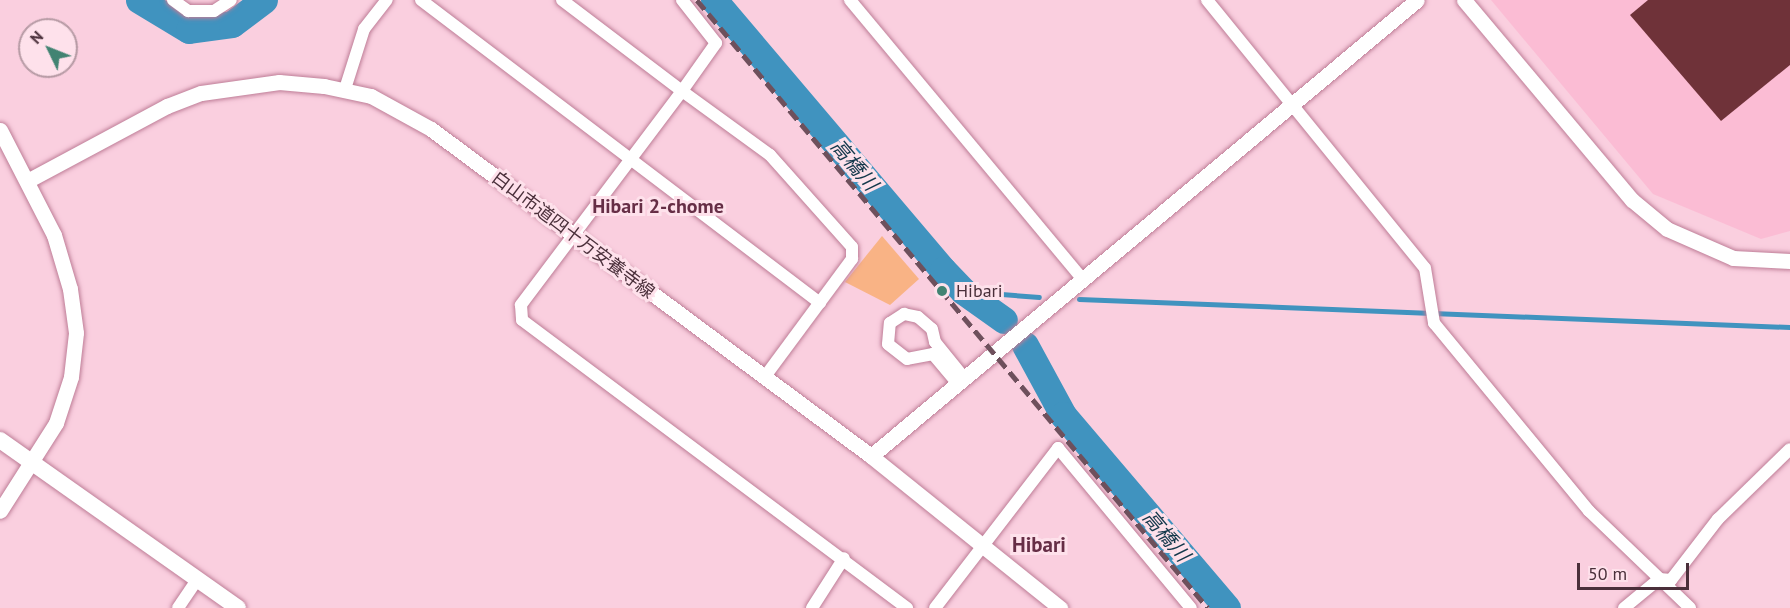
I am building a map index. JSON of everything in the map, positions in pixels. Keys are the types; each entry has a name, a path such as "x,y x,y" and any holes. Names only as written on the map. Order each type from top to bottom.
{"main road":[{"path":"0,440 238,608"}],"street":[{"path":"173,0 188,11 214,11 231,0"},
{"path":"345,89 364,29 387,0"},
{"path":"421,0 820,303"},
{"path":"562,0 770,155 852,247 852,259 764,378"},
{"path":"682,0 717,43 521,305 522,320 844,558 907,608"},
{"path":"850,0 1083,280"},
{"path":"1207,0 1425,268 1432,313 1589,511 1690,608"},
{"path":"871,456 1417,0"},
{"path":"1464,0 1632,200 1667,229 1733,258 1790,261"},
{"name":"白山市道四十万安養寺線","path":"27,181 167,106 201,93 279,82 345,89 371,96 431,129 871,456 985,544 1060,608"},
{"path":"0,130 27,181 63,261 76,333 71,377 56,423 34,462 0,511"},
{"path":"904,314 918,316 932,329 935,342 962,381 933,354 907,359 888,344 890,323 904,314"},
{"path":"935,608 1058,448 1191,608"},
{"path":"1624,608 1659,579 1671,580 1718,519 1790,449"},
{"path":"813,608 844,558"},
{"path":"178,608 197,580"}],"shaded area":[{"path":"1491,0 1790,0 1790,231 1761,239 1653,194"},
{"path":"882,236 919,279 890,305 845,282"}],"building":[{"path":"1648,0 1790,0 1790,65 1721,121 1630,15"}],"waterway":[{"name":"高橋川","path":"139,0 189,30 232,24 264,0"},
{"name":"高橋川","path":"714,0 943,270 963,291 1004,320"},
{"path":"963,291 1039,297"},
{"path":"1079,299 1790,327"},
{"name":"高橋川","path":"1025,345 1063,415 1227,608"}],"railway":[{"path":"697,0 1208,608"}],"place":[{"name":"Hibari","path":"942,291"}],"district":[{"name":"Hibari 2-chome","path":"658,206"},
{"name":"Hibari","path":"1039,545"}]}
